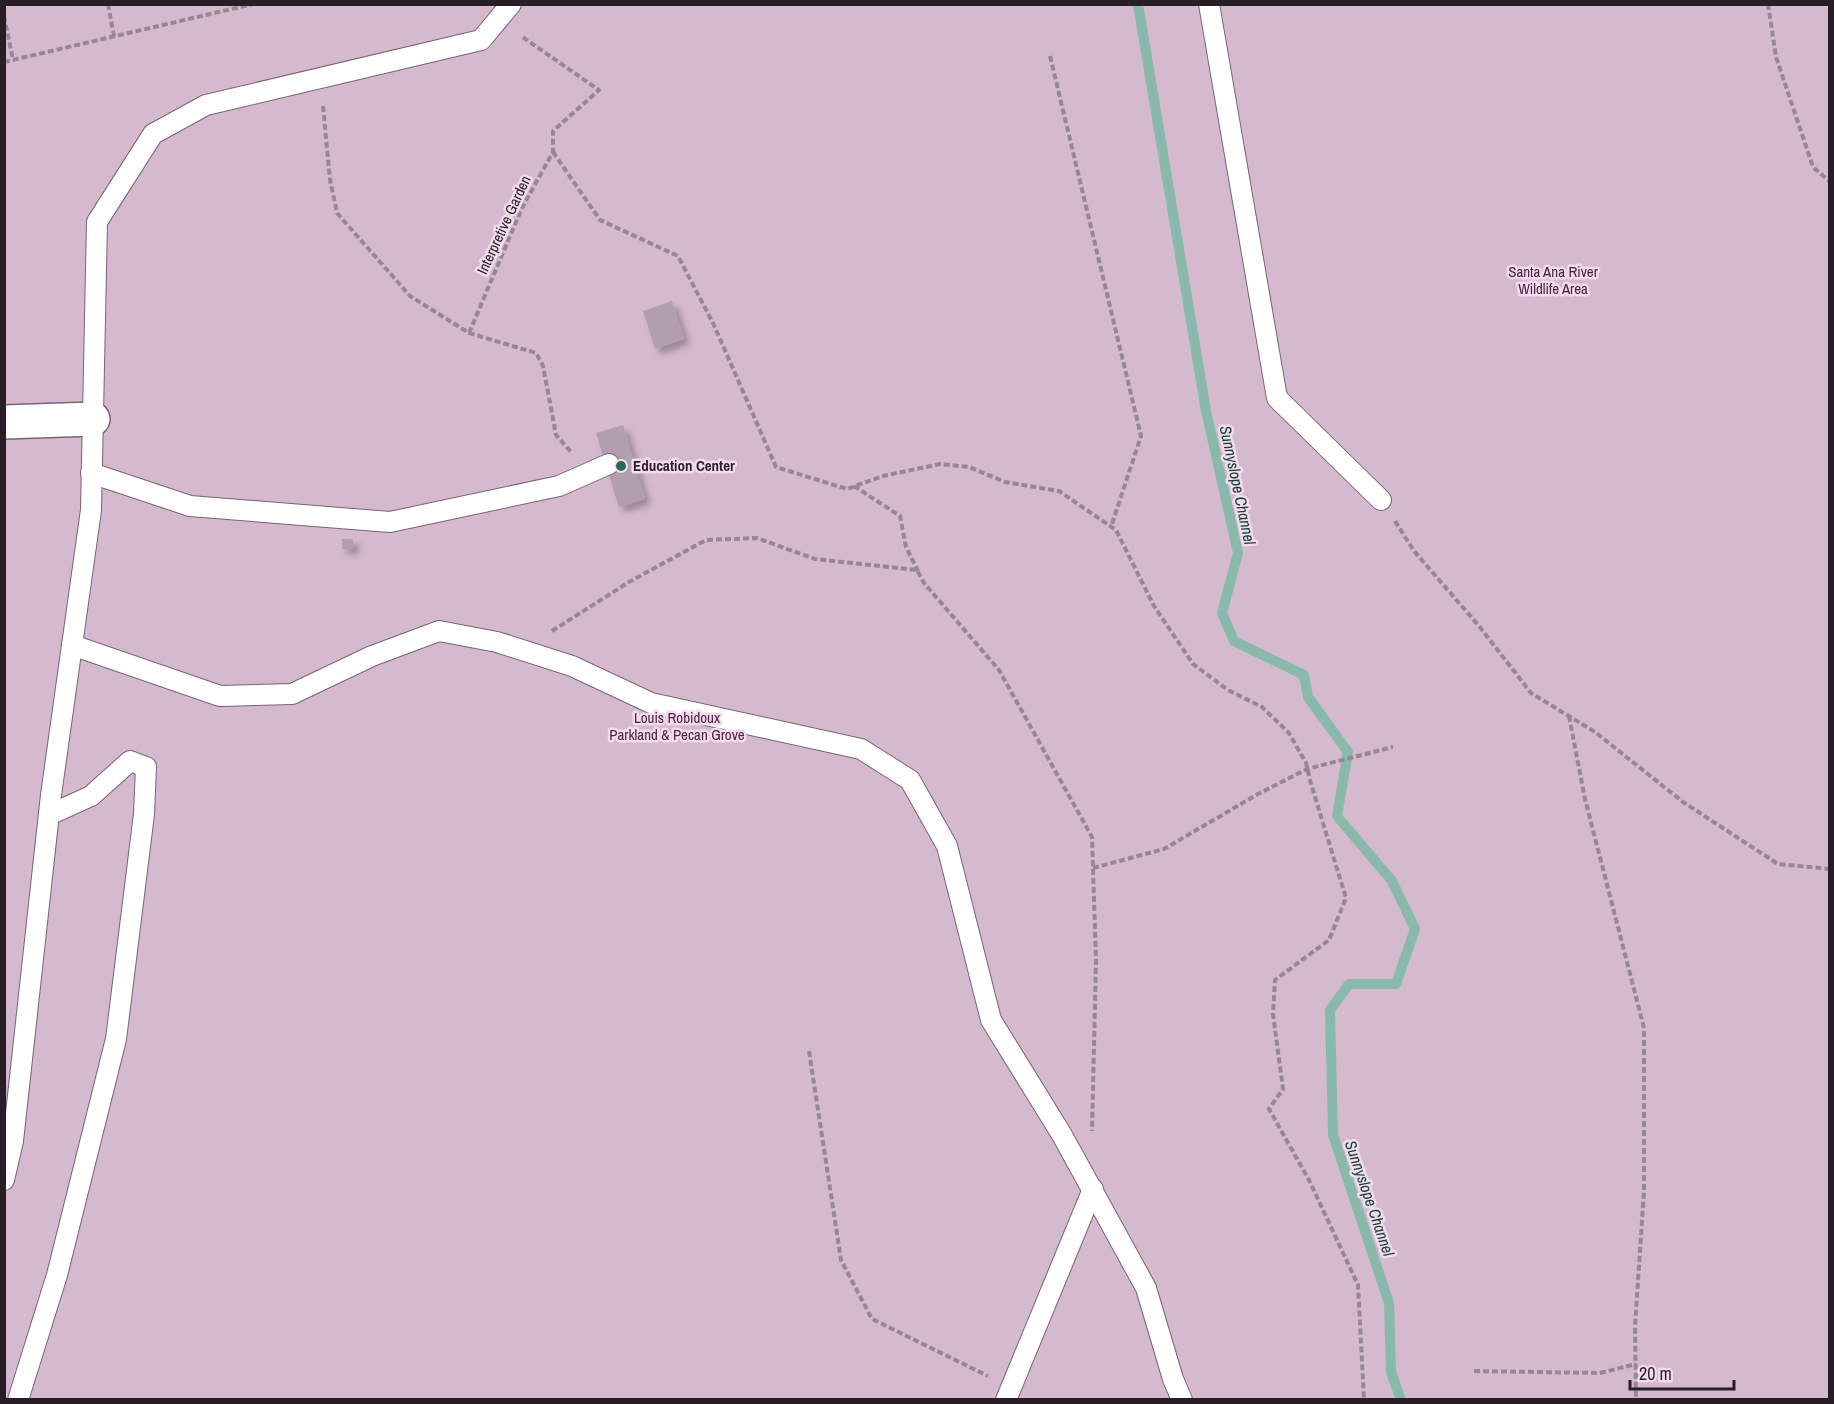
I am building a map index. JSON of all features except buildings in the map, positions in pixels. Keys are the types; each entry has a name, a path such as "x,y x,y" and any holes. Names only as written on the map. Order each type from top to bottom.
{"street":[{"path":"4,422 93,419"}],"lane":[{"path":"4,1180 13,1141 49,815 91,510 97,222 153,134 206,105 481,40 511,4"},
{"path":"1209,4 1277,398 1381,500"},
{"path":"92,473 190,506 390,522 559,486 609,464"},
{"path":"72,645 220,696 292,694 372,656 439,631 497,642 572,666 651,703 861,749 910,780 947,846 991,1020 1062,1135 1146,1288 1173,1379 1182,1400"},
{"path":"18,1400 57,1275 116,1039 144,814 146,767 130,761 91,796 49,815"},
{"path":"1008,1393 1093,1189"}],"path":[{"path":"108,4 114,36"},
{"path":"4,62 253,4"},
{"path":"1768,4 1776,57 1813,167 1830,182"},
{"path":"4,16 13,60"},
{"name":"Interpretive Garden","path":"469,333 522,208 553,152 553,131 599,90 498,20"},
{"path":"1050,56 1141,436 1112,526"},
{"path":"325,77 323,113 330,180 337,213 411,296 469,333 536,352 543,366 556,435 572,453 609,464"},
{"path":"553,152 600,220 678,256 713,323 776,467 847,489 883,476 940,464 969,467 1005,482 1059,491 1116,530 1154,606 1193,664 1228,690 1262,707 1289,733 1306,763 1346,898 1329,940 1275,980 1273,1014 1283,1089 1269,1109 1309,1180 1358,1285 1364,1400"},
{"path":"854,486 900,516 906,547 924,583"},
{"path":"1381,500 1414,551 1479,626 1531,693 1595,732 1683,802 1778,864 1830,869"},
{"path":"523,651 628,582 706,540 758,538 815,559 916,570 924,583 999,670 1092,837 1096,960 1091,1106 1093,1189"},
{"path":"1569,716 1585,799 1644,1028 1644,1191 1635,1326 1636,1400"},
{"path":"1093,868 1164,849 1258,794 1307,769 1393,747"},
{"path":"809,1051 841,1260 872,1319 1008,1393"},
{"path":"1474,1371 1600,1373 1636,1364"}],"green space":[{"name":"Louis Robidoux Parkland & Pecan Grove","path":"4,5 1829,5 1829,1399 5,1399"}],"waterway":[{"name":"Sunnyslope Channel","path":"1138,4 1206,411 1238,553 1222,613 1234,641 1304,675 1308,697 1348,752 1337,816 1392,881 1415,929 1396,984 1349,984 1330,1010 1333,1135 1389,1303 1391,1372 1401,1400"}],"place":[{"name":"Education Center","path":"621,466"}],"park label":[{"name":"Santa Ana River Wildlife Area","path":"1553,280"}]}
